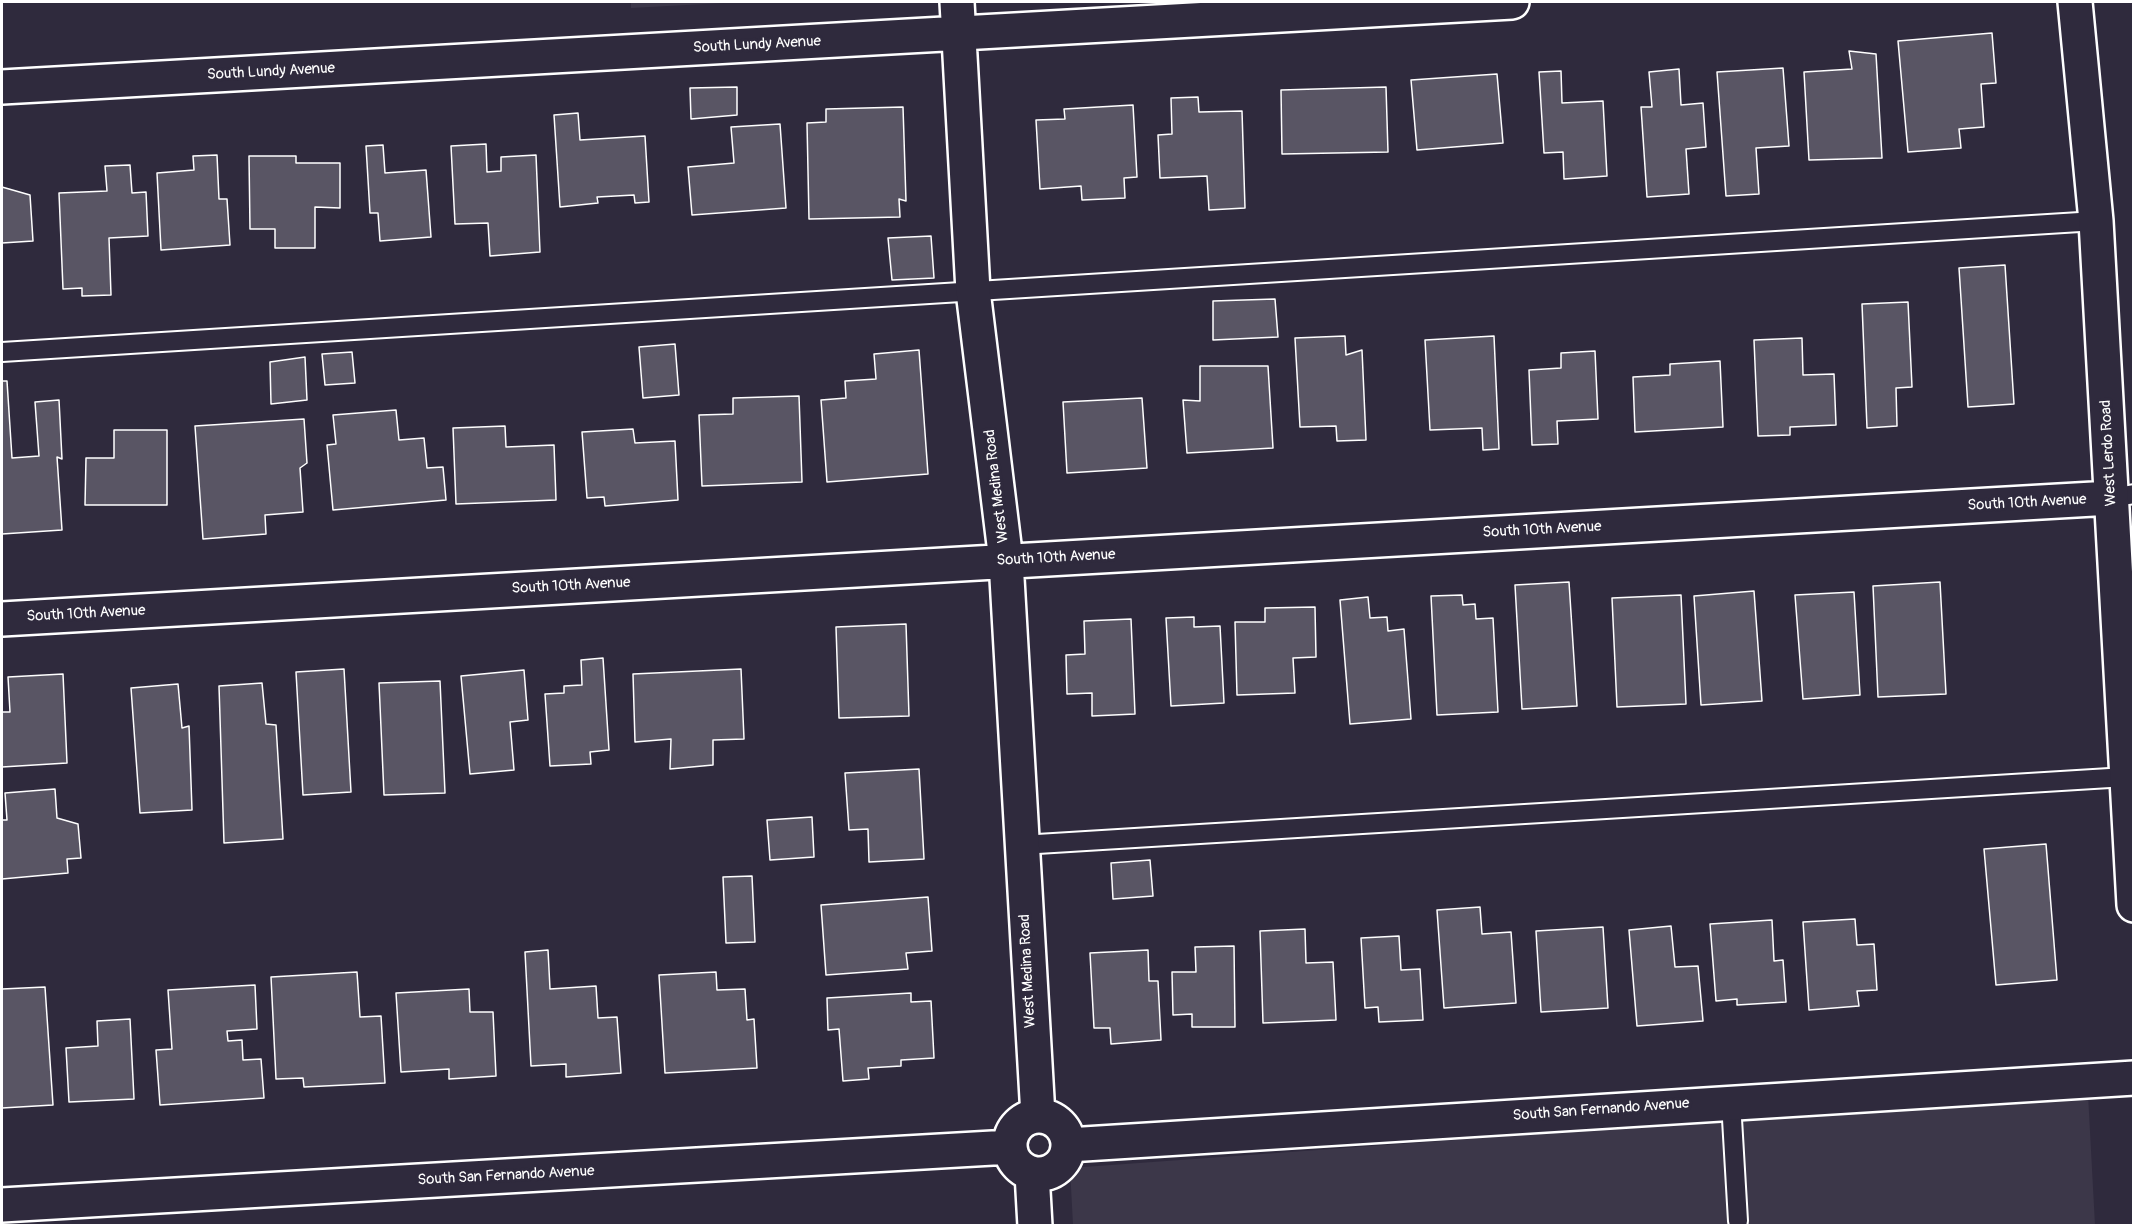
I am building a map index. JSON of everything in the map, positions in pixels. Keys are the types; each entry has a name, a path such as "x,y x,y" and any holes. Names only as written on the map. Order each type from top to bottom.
{"street":[{"name":"West Medina Road","path":"957,2 973,291 1006,561 1038,1116"},
{"name":"South Lundy Avenue","path":"2,87 1512,2"},
{"name":"West Lerdo Road","path":"2075,2 2122,496 2127,777 2133,905"},
{"name":"South 10th Avenue","path":"2,619 2122,496"},
{"name":"South San Fernando Avenue","path":"1068,1145 2133,1078"},
{"path":"1038,1116 1047,1117 1063,1127 1068,1145 1066,1155 1054,1170 1044,1174 1032,1173 1017,1165 1010,1147 1010,1138 1020,1122 1038,1116"},
{"name":"South San Fernando Avenue","path":"2,1205 1010,1147"},
{"path":"1032,1173 1035,1226"}],"lane":[{"path":"2,352 2096,221"},
{"path":"1021,844 2127,777"},
{"path":"1731,1102 1738,1221"}],"shaded area":[{"path":"631,2 742,2 631,8"},
{"path":"2088,1094 2095,1225 1073,1225 1070,1168"}],"building":[{"path":"1992,33 1996,83 1981,84 1984,127 1959,129 1961,148 1908,152 1898,41"},
{"path":"1849,51 1876,54 1882,158 1809,160 1804,72 1852,69"},
{"path":"1783,68 1789,146 1756,148 1759,194 1726,196 1717,72"},
{"path":"1679,69 1681,105 1703,103 1706,147 1686,149 1689,194 1647,197 1641,107 1652,107 1649,72"},
{"path":"1561,71 1562,103 1603,101 1607,176 1564,179 1563,152 1544,153 1539,72"},
{"path":"1497,74 1503,143 1417,150 1411,80"},
{"path":"737,87 737,115 691,119 690,88"},
{"path":"1386,87 1388,152 1282,154 1281,90"},
{"path":"1198,97 1199,112 1242,111 1245,208 1209,210 1207,176 1160,178 1158,135 1172,134 1171,98"},
{"path":"1133,105 1137,177 1124,178 1125,198 1082,200 1081,186 1040,189 1036,120 1065,119 1064,109"},
{"path":"903,107 906,201 899,199 900,217 809,219 807,123 826,122 826,109"},
{"path":"578,113 580,140 645,136 649,202 635,203 634,195 597,197 598,203 560,207 554,115"},
{"path":"780,124 786,208 692,215 688,167 734,163 731,127"},
{"path":"486,144 487,172 501,171 501,157 536,155 540,252 490,256 488,223 455,224 451,146"},
{"path":"383,145 385,173 426,170 431,237 380,241 378,213 370,213 366,146"},
{"path":"217,155 219,199 227,199 230,245 161,250 157,173 194,170 193,156"},
{"path":"249,156 296,156 296,163 340,163 340,208 315,207 315,248 275,248 275,229 250,229"},
{"path":"130,165 132,193 146,192 148,236 109,238 111,295 82,296 82,288 63,289 59,193 107,191 105,166"},
{"path":"2,187 30,195 33,241 2,243"},
{"path":"931,236 934,278 892,280 888,238"},
{"path":"2005,265 2014,404 1968,407 1959,268"},
{"path":"1275,299 1278,337 1213,340 1213,301"},
{"path":"1908,302 1912,387 1896,388 1897,426 1867,428 1862,304"},
{"path":"1345,336 1346,355 1362,350 1366,440 1337,441 1336,426 1300,427 1295,338"},
{"path":"1494,336 1499,449 1483,450 1482,428 1430,430 1425,340"},
{"path":"1802,338 1803,375 1834,374 1836,425 1790,427 1790,435 1758,436 1754,340"},
{"path":"675,344 679,395 643,398 639,347"},
{"path":"919,350 928,474 827,482 821,400 846,398 845,381 876,379 874,354"},
{"path":"1595,351 1598,419 1557,421 1558,444 1532,445 1529,370 1561,368 1561,353"},
{"path":"352,352 355,383 325,385 322,354"},
{"path":"305,357 307,400 271,404 270,362"},
{"path":"1720,361 1723,427 1635,432 1633,377 1670,375 1670,364"},
{"path":"1200,366 1268,366 1273,448 1187,453 1183,400 1200,401"},
{"path":"2,381 7,381 12,458 39,456 35,402 59,400 62,459 57,457 62,530 2,534"},
{"path":"799,396 802,482 702,486 699,415 733,414 733,398"},
{"path":"1142,398 1147,468 1067,473 1063,402"},
{"path":"396,410 399,440 424,438 427,468 443,467 446,500 333,510 327,445 336,444 333,415"},
{"path":"304,419 307,463 300,468 303,512 265,515 266,534 203,539 195,426"},
{"path":"505,426 506,447 554,445 556,500 456,504 453,428"},
{"path":"633,429 635,443 675,441 678,500 605,506 604,497 587,498 582,432"},
{"path":"114,430 167,430 167,505 85,505 86,458 114,458"},
{"path":"1569,582 1577,706 1522,709 1515,585"},
{"path":"1940,582 1946,694 1878,697 1873,586"},
{"path":"1754,591 1762,701 1701,705 1694,596"},
{"path":"1854,592 1860,695 1803,699 1795,595"},
{"path":"1462,595 1463,605 1475,604 1476,619 1493,618 1498,712 1437,715 1431,596"},
{"path":"1681,595 1686,704 1617,707 1612,598"},
{"path":"1368,597 1370,618 1387,617 1388,631 1404,629 1411,719 1350,724 1340,600"},
{"path":"1315,607 1316,657 1293,658 1295,693 1237,695 1235,622 1265,622 1265,608"},
{"path":"1194,617 1194,627 1220,626 1224,703 1171,706 1166,618"},
{"path":"1131,619 1135,714 1092,716 1092,693 1067,694 1066,655 1085,654 1084,621"},
{"path":"906,624 909,716 839,718 836,627"},
{"path":"603,658 609,750 590,752 591,764 550,766 545,694 564,693 564,686 582,685 581,660"},
{"path":"344,669 351,792 303,795 296,672"},
{"path":"741,669 744,739 713,740 713,765 670,769 671,739 635,742 633,674"},
{"path":"524,670 528,720 510,722 514,770 470,774 461,676"},
{"path":"63,674 67,763 2,767 2,712 10,712 8,677"},
{"path":"440,681 445,793 384,795 379,683"},
{"path":"262,683 266,724 276,725 283,839 224,843 219,686"},
{"path":"178,684 182,728 189,726 192,810 140,813 131,688"},
{"path":"919,769 924,859 869,862 868,829 849,830 845,773"},
{"path":"55,789 57,818 78,824 81,858 67,859 68,873 2,879 2,820 7,820 5,793"},
{"path":"812,817 814,857 770,860 767,820"},
{"path":"2046,844 2057,980 1996,985 1984,849"},
{"path":"1150,860 1153,896 1113,899 1111,863"},
{"path":"752,876 755,942 726,943 723,877"},
{"path":"928,897 932,951 906,953 908,969 826,975 821,905"},
{"path":"1480,907 1482,934 1511,932 1516,1003 1444,1008 1437,910"},
{"path":"1855,919 1857,945 1874,944 1877,990 1857,991 1859,1006 1809,1010 1803,922"},
{"path":"1772,920 1774,961 1783,960 1786,1002 1737,1005 1737,999 1716,1001 1710,924"},
{"path":"1671,926 1675,967 1698,966 1703,1021 1637,1026 1629,930"},
{"path":"1603,927 1608,1008 1541,1012 1536,931"},
{"path":"1305,929 1306,963 1333,962 1336,1020 1263,1023 1260,931"},
{"path":"1399,936 1401,970 1420,969 1423,1020 1379,1022 1378,1007 1365,1008 1361,938"},
{"path":"1234,946 1235,1027 1192,1027 1192,1014 1173,1015 1172,972 1196,972 1195,947"},
{"path":"548,950 550,989 596,986 598,1018 617,1017 621,1073 566,1077 566,1064 531,1066 525,952"},
{"path":"1148,950 1149,981 1158,981 1161,1040 1111,1044 1110,1028 1094,1028 1090,953"},
{"path":"357,972 360,1017 381,1016 385,1083 304,1087 303,1078 276,1079 271,977"},
{"path":"716,972 717,990 745,989 747,1020 754,1019 757,1068 665,1073 659,975"},
{"path":"255,985 257,1029 227,1031 228,1041 242,1040 243,1060 261,1059 264,1098 160,1105 156,1050 172,1049 168,990"},
{"path":"45,987 53,1105 2,1108 2,989"},
{"path":"469,989 470,1012 493,1012 496,1076 449,1079 449,1069 401,1072 396,993"},
{"path":"911,993 911,1002 931,1001 934,1058 901,1060 901,1066 868,1068 869,1079 843,1081 839,1029 828,1030 827,998"},
{"path":"130,1019 134,1099 69,1102 66,1048 98,1046 97,1021"}]}
